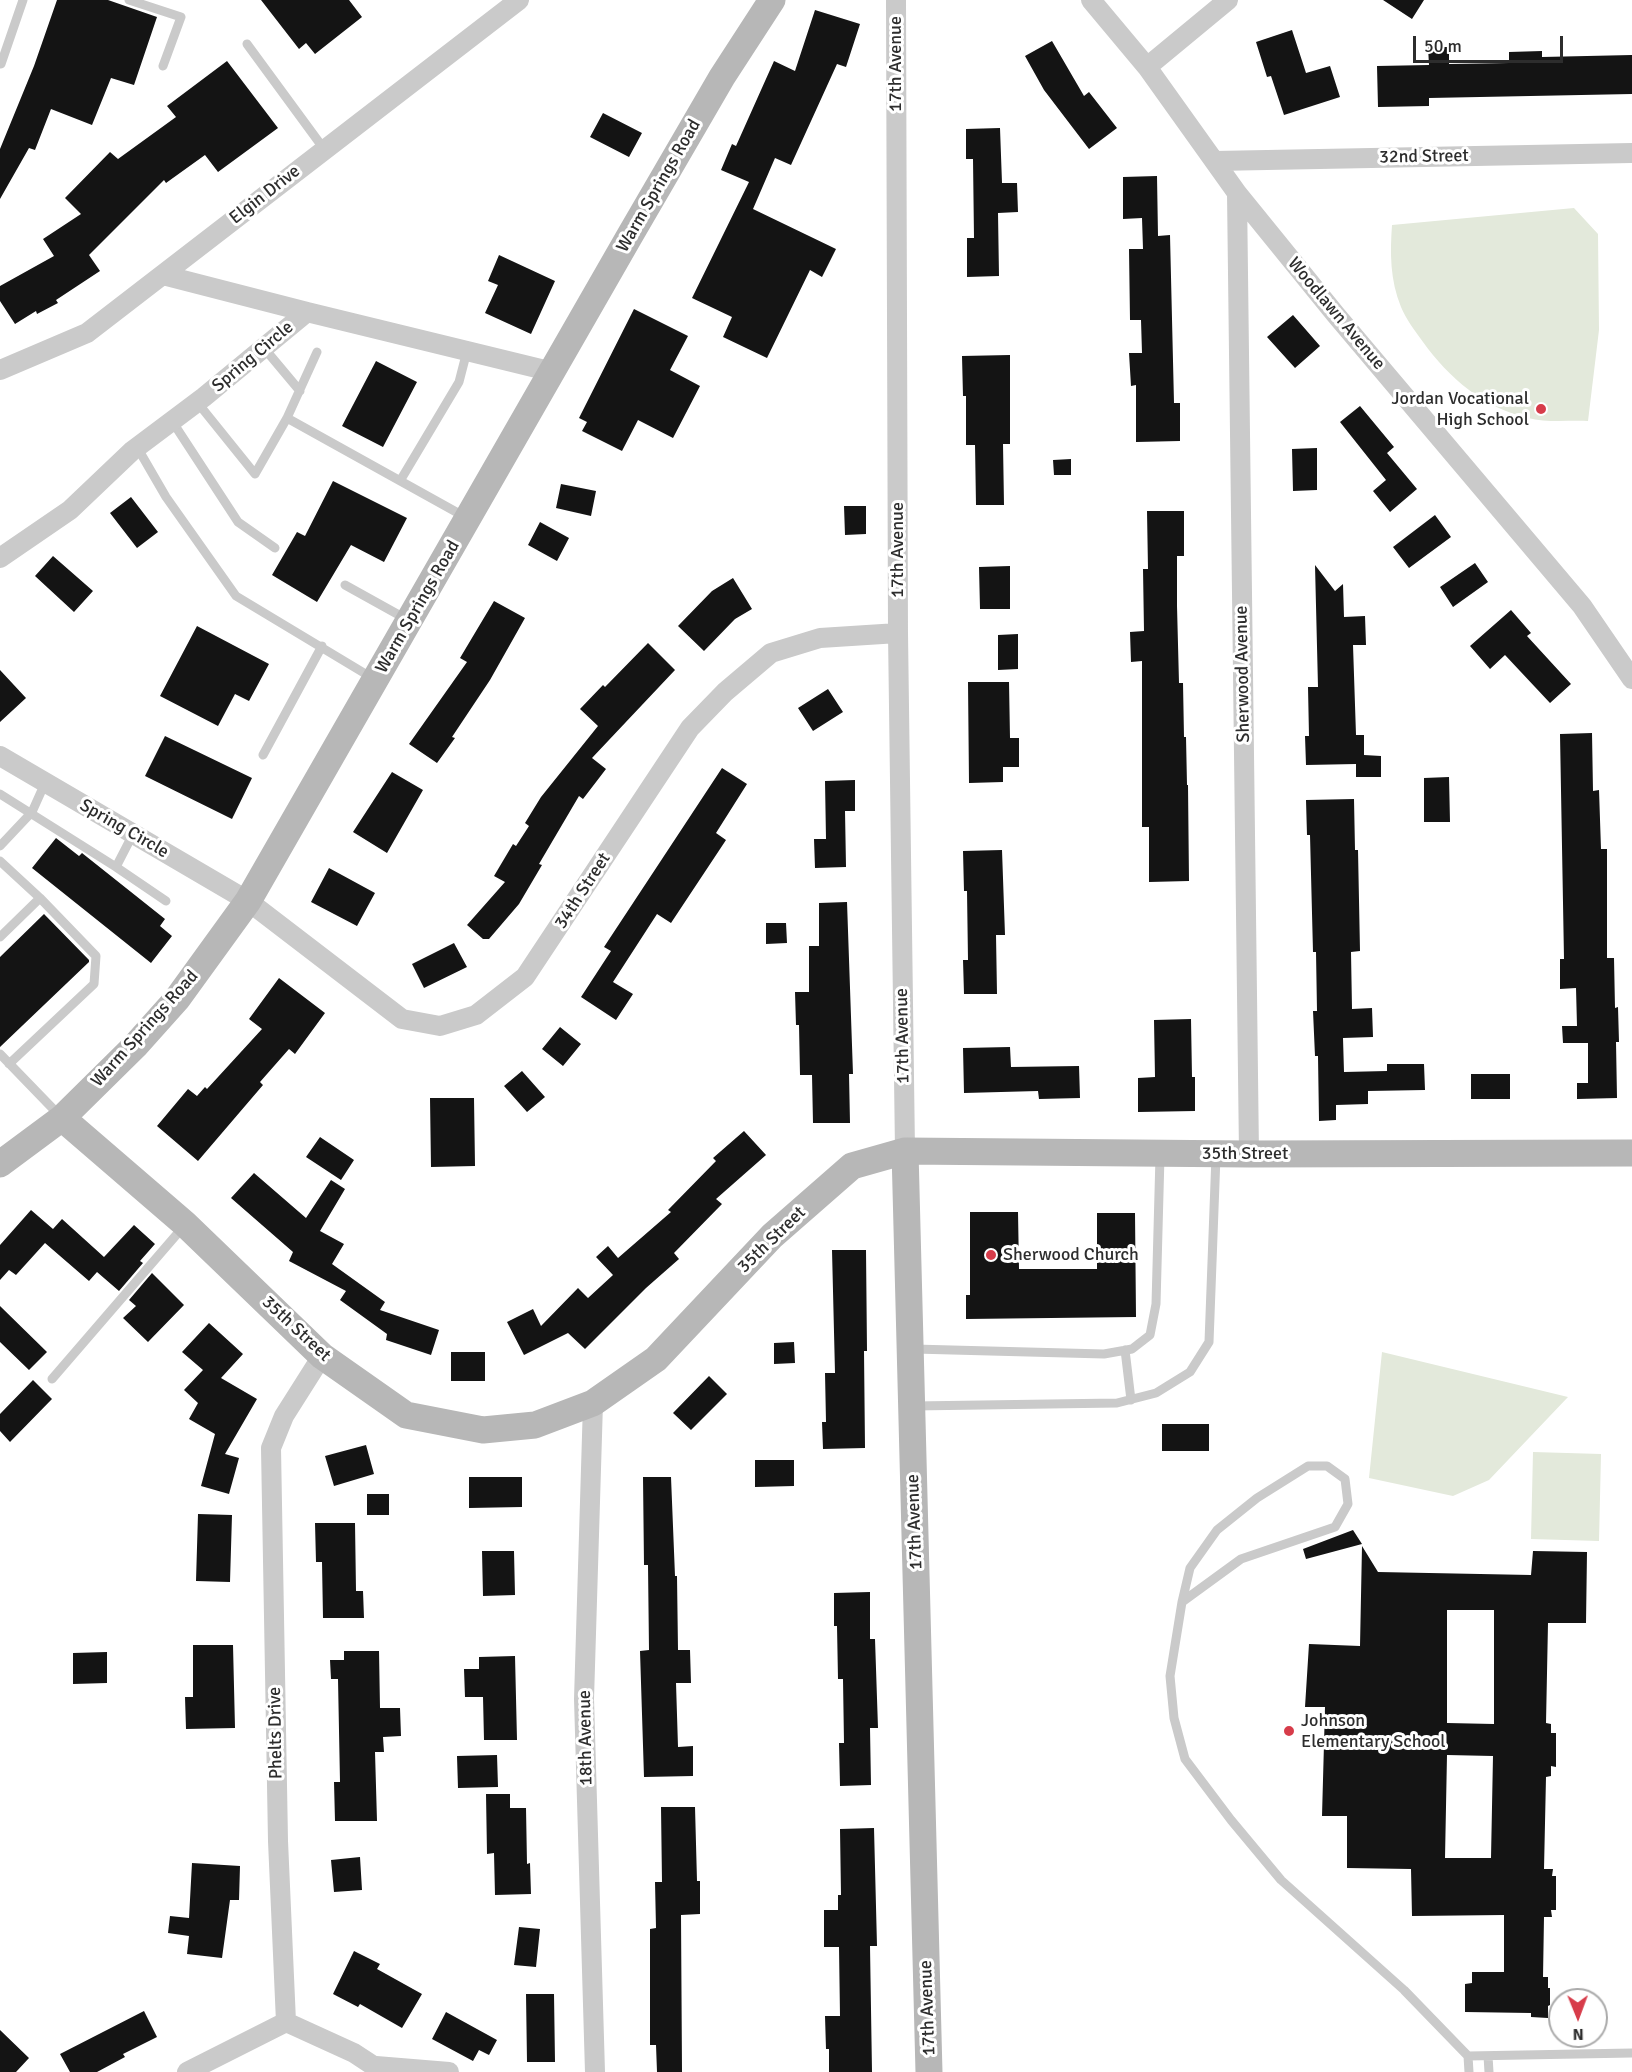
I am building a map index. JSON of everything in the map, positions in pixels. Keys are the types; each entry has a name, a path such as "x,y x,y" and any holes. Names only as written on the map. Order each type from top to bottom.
{"street":[{"name":"Elgin Drive","path":"0,370 87,333 519,0"},
{"name":"Warm Springs Road","path":"0,1164 62,1118 135,1046 177,999 248,901 717,87 772,0"},
{"name":"17th Avenue","path":"896,0 898,633 905,1151 930,2072"},
{"name":"Woodlawn Avenue","path":"1091,0 1147,67 1237,194 1582,606 1632,679"},
{"path":"1147,67 1228,0"},
{"name":"32nd Street","path":"1215,161 1632,153"},
{"name":"Sherwood Avenue","path":"1237,194 1250,1154"},
{"path":"163,275 307,312"},
{"name":"Spring Circle","path":"0,558 70,510 137,447 197,402 307,312 553,372"},
{"name":"34th Street","path":"248,901 402,1019 440,1026 476,1015 525,977 690,728 725,692 771,653 820,638 898,633"},
{"name":"Spring Circle","path":"0,756 248,901"},
{"name":"35th Street","path":"62,1118 185,1224 322,1356 406,1415 483,1430 535,1425 593,1403 656,1359 772,1236 852,1166 905,1151 1160,1154 1632,1153"},
{"name":"Phelts Drive","path":"286,2022 278,1841 271,1448 284,1416 322,1356"},
{"name":"18th Avenue","path":"593,1403 584,1699 595,2072"},
{"path":"187,2072 286,2022 354,2053 380,2069 449,2072"}],"lane":[{"path":"1,64 23,0"},
{"path":"129,0 181,17 163,66"},
{"path":"247,44 324,149"},
{"path":"264,348 300,391"},
{"path":"400,481 459,381 467,351"},
{"path":"197,402 255,474 287,418 317,352"},
{"path":"287,418 469,519"},
{"path":"172,421 238,522 275,548"},
{"path":"137,447 166,497 236,596 376,680"},
{"path":"345,585 410,621"},
{"path":"262,755 322,646"},
{"path":"0,846 32,812 45,783"},
{"path":"0,794 32,812 166,901"},
{"path":"116,867 133,834"},
{"path":"0,861 40,898 96,956 94,984 9,1064"},
{"path":"0,937 40,898"},
{"path":"0,1054 62,1118"},
{"path":"910,1349 1104,1354 1132,1349 1150,1335 1156,1304 1160,1154"},
{"path":"912,1406 1117,1403 1156,1393 1190,1372 1209,1342 1216,1154"},
{"path":"52,1379 185,1224"},
{"path":"1125,1350 1131,1400"},
{"path":"1182,1602 1241,1559 1335,1527 1348,1504 1345,1479 1327,1466 1308,1466 1257,1498 1217,1530 1190,1568 1182,1602 1170,1676 1174,1718 1185,1760 1231,1820 1281,1880 1404,1990 1468,2056 1469,2072"},
{"path":"1468,2056 1632,2053"},
{"path":"1488,2056 1489,2072"}],"shaded area":[{"path":"1574,208 1598,234 1599,330 1588,421 1535,420 1497,407 1469,390 1444,368 1423,342 1411,325 1397,297 1391,256 1392,225"},
{"path":"1382,1352 1568,1397 1489,1480 1453,1496 1369,1478"},
{"path":"1533,1452 1601,1454 1599,1541 1531,1539"}],"building":[{"path":"57,0 108,0 157,17 134,85 111,78 92,125 51,109 35,150 29,148 0,199 0,149 34,66"},
{"path":"261,0 349,0 362,17 315,54 306,43 299,49"},
{"path":"1383,0 1424,0 1412,19"},
{"path":"815,10 860,24 846,67 837,64 791,165 775,158 753,209 836,249 822,277 810,270 767,358 723,337 732,317 692,298 749,182 721,170 732,144 736,146 774,61 795,71"},
{"path":"1292,30 1306,73 1330,66 1340,97 1284,115 1271,76 1267,77 1256,42"},
{"path":"1052,41 1084,96 1089,92 1117,128 1089,149 1044,90 1025,56"},
{"path":"1428,47 1449,47 1449,64 1509,63 1509,52 1542,51 1542,57 1632,55 1632,94 1429,98 1429,106 1378,107 1377,66 1429,65"},
{"path":"227,61 278,128 218,172 205,155 166,183 164,180 89,255 100,271 56,300 58,303 37,314 36,311 15,324 0,301 0,286 54,256 43,239 81,214 65,198 110,152 118,159 176,117 167,106"},
{"path":"603,113 642,133 629,157 590,137"},
{"path":"1000,128 1002,183 1017,183 1018,212 998,213 999,276 967,277 967,238 974,238 973,159 966,159 966,129"},
{"path":"1157,176 1158,236 1170,235 1174,403 1180,403 1180,441 1136,442 1136,385 1131,386 1129,353 1142,353 1141,320 1130,320 1129,249 1143,249 1142,218 1123,219 1123,177"},
{"path":"499,255 555,281 531,334 485,313 498,285 488,281"},
{"path":"634,309 688,336 670,370 700,386 673,438 638,420 622,451 582,431 587,422 579,418"},
{"path":"1293,315 1320,346 1295,368 1267,337"},
{"path":"1010,355 1010,444 1003,444 1004,505 976,505 975,445 966,445 966,396 963,396 962,356"},
{"path":"376,361 417,382 383,447 342,426"},
{"path":"1360,406 1394,447 1387,453 1417,489 1390,512 1373,491 1386,480 1340,422"},
{"path":"1317,448 1317,490 1293,491 1292,449"},
{"path":"1071,459 1071,475 1054,475 1053,460"},
{"path":"333,481 407,518 384,562 351,545 317,602 272,575 297,532 305,536"},
{"path":"561,484 596,491 591,516 556,508"},
{"path":"131,497 158,532 137,548 110,513"},
{"path":"844,506 866,506 866,534 845,535"},
{"path":"1147,511 1184,511 1184,556 1177,556 1177,606 1179,683 1183,683 1184,737 1186,737 1189,881 1149,882 1149,827 1142,827 1142,661 1131,662 1130,632 1144,631 1143,569 1148,569"},
{"path":"1435,515 1451,537 1409,568 1393,547"},
{"path":"540,522 569,538 557,561 528,545"},
{"path":"53,556 93,591 74,612 35,576"},
{"path":"1475,563 1488,582 1453,607 1440,587"},
{"path":"1315,565 1335,591 1343,584 1344,617 1365,616 1366,645 1353,645 1356,735 1364,735 1364,755 1381,756 1381,777 1356,777 1356,764 1306,765 1305,736 1309,736 1308,687 1318,687"},
{"path":"1010,566 1010,609 980,609 979,567"},
{"path":"733,578 752,609 735,619 704,651 678,626 712,591"},
{"path":"494,601 525,618 490,680 452,737 455,738 437,763 409,744 467,662 460,658"},
{"path":"1511,610 1531,633 1527,636 1571,684 1550,703 1505,655 1490,669 1470,646"},
{"path":"197,626 269,664 249,701 235,694 218,726 160,696"},
{"path":"1018,634 1018,669 998,670 998,635"},
{"path":"648,643 675,670 592,758 606,769 583,799 579,796 539,864 542,865 519,904 489,939 483,939 467,925 505,882 494,876 513,844 516,846 529,826 525,823 541,797 598,726 580,709"},
{"path":"0,670 26,698 0,722"},
{"path":"968,682 1009,682 1010,738 1019,738 1019,767 1003,767 1003,782 969,783"},
{"path":"828,689 843,712 813,731 798,708"},
{"path":"1592,733 1593,791 1599,790 1601,849 1607,849 1607,958 1614,958 1615,1008 1618,1007 1617,1098 1577,1099 1577,1083 1588,1083 1588,1043 1563,1043 1562,1026 1577,1026 1576,988 1560,989 1560,959 1564,959 1560,734"},
{"path":"165,736 252,778 232,819 145,776"},
{"path":"722,768 747,784 716,833 726,840 671,923 657,914 613,982 633,994 616,1020 581,997 611,951 604,947"},
{"path":"392,772 423,790 387,853 353,832"},
{"path":"1449,777 1450,822 1424,822 1424,778"},
{"path":"855,780 855,811 845,811 846,867 815,868 814,839 826,839 825,781"},
{"path":"1354,799 1355,850 1358,850 1360,951 1351,952 1352,1009 1372,1008 1373,1037 1343,1038 1344,1072 1387,1071 1387,1064 1424,1064 1425,1090 1368,1091 1368,1104 1336,1105 1336,1120 1319,1121 1318,1056 1315,1056 1313,1011 1317,1011 1316,952 1313,952 1310,835 1307,835 1306,800"},
{"path":"56,838 79,856 82,853 165,919 160,926 172,936 151,963 32,868"},
{"path":"1002,850 1005,935 996,935 997,994 964,994 963,960 968,960 967,891 964,891 963,851"},
{"path":"329,868 375,893 357,926 311,902"},
{"path":"847,902 853,1074 849,1074 850,1123 813,1123 812,1075 800,1075 799,1025 796,1025 795,992 809,992 809,946 819,946 819,903"},
{"path":"44,914 89,962 0,1047 0,957"},
{"path":"766,923 786,923 787,943 766,944"},
{"path":"454,943 467,967 424,988 412,964"},
{"path":"279,978 325,1013 295,1054 289,1049 260,1082 263,1085 198,1161 157,1126 188,1089 197,1096 205,1087 207,1089 262,1029 249,1019"},
{"path":"1191,1019 1195,1111 1138,1112 1138,1078 1155,1077 1154,1020"},
{"path":"560,1027 581,1044 563,1066 542,1049"},
{"path":"1010,1047 1011,1067 1079,1066 1080,1098 1039,1099 1038,1091 964,1093 963,1048"},
{"path":"522,1071 545,1097 527,1112 504,1086"},
{"path":"1471,1074 1510,1074 1510,1099 1471,1099"},
{"path":"430,1098 474,1098 475,1166 431,1167"},
{"path":"744,1131 766,1155 716,1199 722,1204 674,1253 679,1259 646,1288 585,1349 568,1333 524,1355 507,1322 533,1309 541,1326 578,1288 588,1298 613,1275 596,1257 608,1246 618,1258 671,1212 668,1210 716,1161 713,1158"},
{"path":"320,1137 354,1160 341,1180 306,1157"},
{"path":"254,1173 306,1218 331,1180 345,1189 320,1231 344,1244 332,1264 385,1302 380,1310 439,1330 431,1355 386,1340 387,1334 340,1300 346,1291 289,1261 293,1252 231,1198"},
{"path":"31,1210 53,1229 62,1219 104,1257 134,1225 155,1244 140,1261 143,1263 119,1291 97,1272 89,1281 45,1243 16,1275 9,1270 0,1280 0,1245"},
{"path":"970,1212 1018,1212 1019,1269 1097,1269 1097,1213 1135,1213 1136,1317 966,1319 966,1295 970,1295"},
{"path":"832,1250 866,1250 865,1448 823,1449 822,1422 826,1422 825,1373 835,1373"},
{"path":"152,1273 184,1305 148,1342 123,1318 136,1306 129,1300"},
{"path":"0,1306 47,1352 29,1370 0,1342"},
{"path":"209,1323 243,1354 221,1378 257,1399 225,1454 239,1458 229,1494 201,1486 215,1434 189,1419 198,1403 184,1390 203,1370 182,1352"},
{"path":"794,1342 795,1363 774,1364 774,1343"},
{"path":"451,1352 485,1352 485,1381 451,1381"},
{"path":"709,1376 727,1394 691,1430 673,1413"},
{"path":"33,1380 52,1399 10,1442 0,1431 0,1414"},
{"path":"1162,1424 1209,1424 1209,1451 1162,1451"},
{"path":"366,1445 374,1474 334,1486 325,1456"},
{"path":"755,1460 794,1460 794,1486 755,1487"},
{"path":"469,1477 522,1477 522,1507 469,1508"},
{"path":"643,1477 671,1477 675,1576 677,1576 678,1650 690,1650 691,1683 676,1683 678,1747 693,1746 693,1776 644,1777 640,1651 649,1650 648,1565 644,1565"},
{"path":"367,1494 389,1494 389,1515 367,1515"},
{"path":"198,1514 232,1515 230,1582 196,1581"},
{"path":"315,1523 355,1523 356,1591 363,1591 364,1618 323,1618 322,1562 316,1562"},
{"path":"1353,1530 1362,1544 1306,1559 1303,1549"},
{"path":"1362,1546 1378,1572 1531,1575 1533,1551 1587,1552 1586,1623 1548,1623 1546,1723 1551,1724 1551,1733 1556,1733 1556,1767 1551,1766 1551,1776 1546,1777 1544,1869 1553,1869 1552,1876 1556,1876 1556,1910 1551,1910 1552,1917 1544,1917 1543,1977 1548,1977 1548,2018 1531,2017 1531,2013 1465,2012 1465,1984 1472,1983 1472,1972 1504,1972 1504,1915 1412,1916 1411,1869 1347,1868 1347,1816 1322,1816 1325,1707 1305,1707 1309,1644 1360,1646","holes":["1447,1610 1494,1610 1494,1724 1447,1723","1447,1755 1493,1756 1491,1858 1445,1858"]},
{"path":"482,1551 514,1551 515,1595 483,1596"},
{"path":"870,1592 870,1639 875,1639 878,1728 870,1728 871,1785 840,1786 839,1743 844,1743 843,1679 838,1679 834,1593"},
{"path":"193,1645 233,1645 235,1728 186,1729 185,1697 193,1697"},
{"path":"344,1651 379,1651 380,1708 400,1708 401,1736 383,1737 384,1752 375,1752 377,1821 335,1821 334,1782 340,1782 338,1679 331,1679 330,1660 344,1660"},
{"path":"107,1652 107,1683 73,1684 73,1653"},
{"path":"515,1656 517,1740 484,1740 483,1697 465,1697 464,1669 479,1669 479,1657"},
{"path":"497,1755 498,1787 458,1788 457,1756"},
{"path":"486,1794 510,1794 510,1808 526,1808 527,1864 530,1863 531,1894 495,1895 494,1853 487,1854"},
{"path":"661,1807 695,1807 700,1914 681,1915 682,2072 657,2072 656,2045 650,2045 650,1929 656,1928 655,1882 662,1882"},
{"path":"874,1828 877,1946 870,1946 872,2072 829,2072 825,2016 840,2016 839,1947 824,1947 824,1910 838,1910 838,1895 841,1895 840,1829"},
{"path":"360,1857 362,1890 334,1892 331,1860"},
{"path":"192,1863 240,1866 239,1900 230,1900 222,1958 187,1954 189,1936 168,1933 170,1916 189,1918"},
{"path":"519,1927 540,1929 536,1967 514,1965"},
{"path":"354,1951 380,1964 377,1969 422,1994 402,2028 360,2004 358,2007 333,1994"},
{"path":"526,1994 554,1994 555,2062 527,2062"},
{"path":"144,2011 157,2037 123,2054 125,2057 97,2072 70,2072 60,2054"},
{"path":"446,2012 497,2040 489,2055 479,2050 473,2061 432,2039"},
{"path":"0,2030 29,2058 16,2072 0,2072"}],"place":[{"name":"Jordan Vocational High School","path":"1541,409"},
{"name":"Sherwood Church","path":"991,1255"},
{"name":"Johnson Elementary School","path":"1289,1731"}]}
